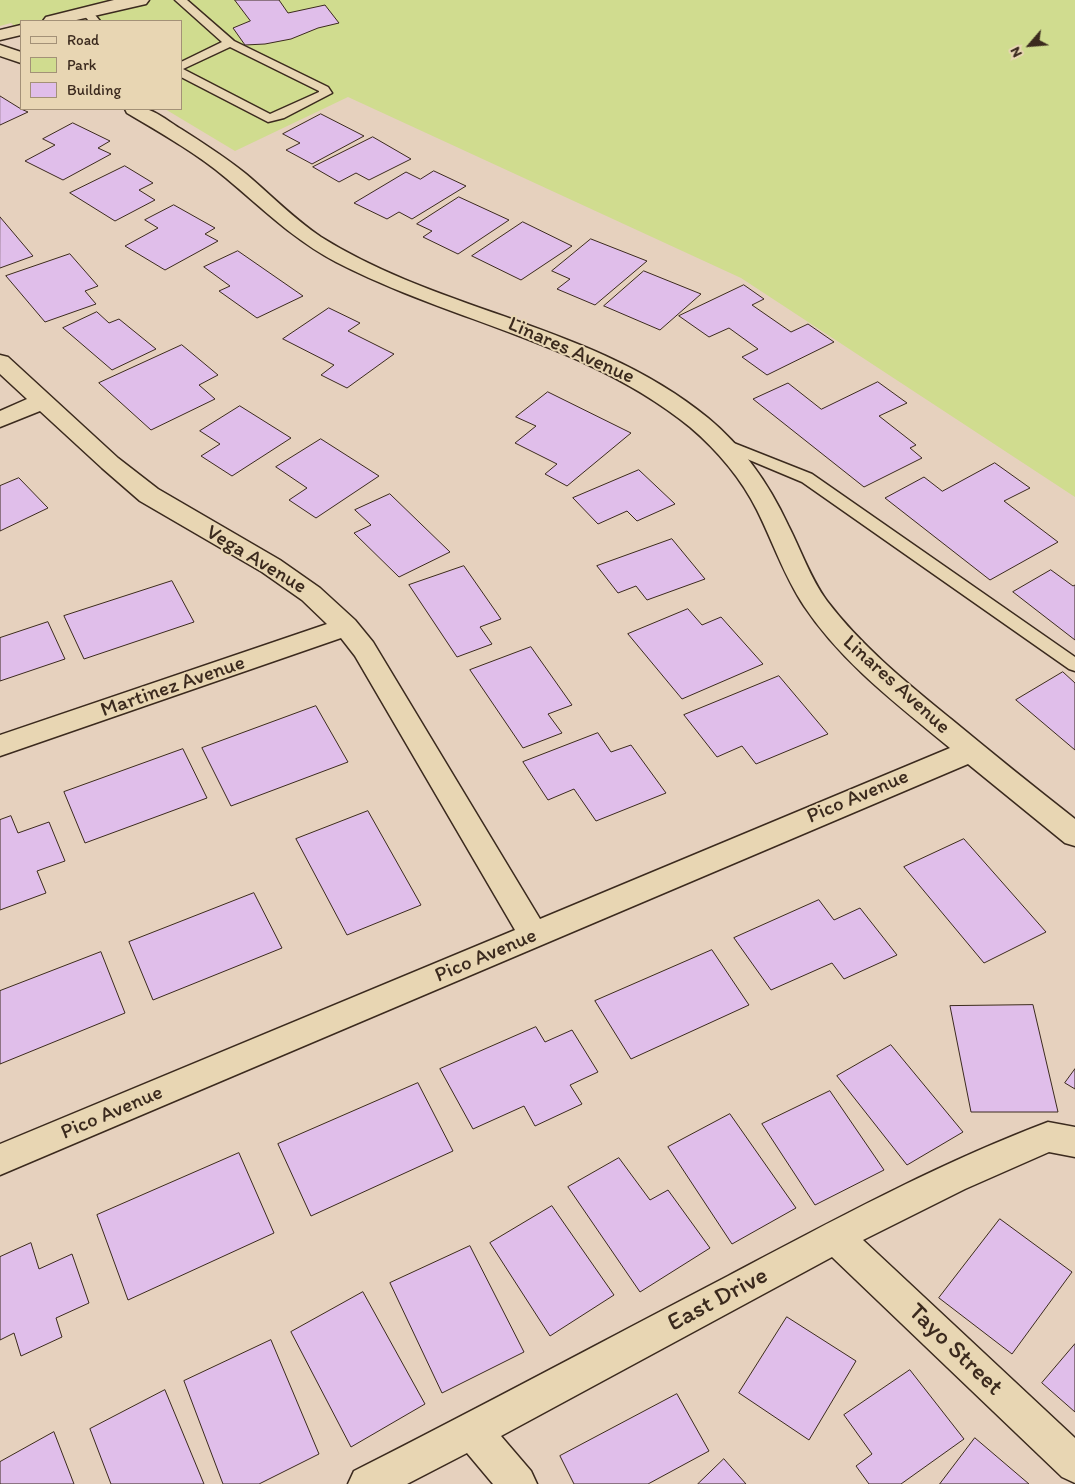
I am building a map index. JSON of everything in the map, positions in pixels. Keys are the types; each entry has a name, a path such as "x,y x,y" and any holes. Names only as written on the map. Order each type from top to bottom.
{"street":[{"path":"62,20 91,17 140,0"},
{"path":"0,35 20,30"},
{"path":"0,50 20,58"},
{"name":"Linares Avenue","path":"136,110 180,135 215,160 295,228 322,245 355,263 412,288 515,325 601,360 638,380 696,420 721,443 747,474 768,508 796,569 823,614 867,664 1075,835"},
{"name":"Vega Avenue","path":"0,362 149,495 271,566 311,594 346,627 364,648 534,936"},
{"path":"0,420 42,401"},
{"name":"Martinez Avenue","path":"0,746 346,627"},
{"name":"Pico Avenue","path":"0,1160 971,751"},
{"name":"East Drive","path":"367,1484 472,1431 836,1236 953,1178 1048,1137 1075,1142"},
{"name":"Tayo Street","path":"836,1236 1075,1464"},
{"path":"472,1431 518,1484"}],"lane":[{"path":"180,0 230,43 324,89 326,93 280,115 268,118 182,73"},
{"path":"182,66 230,43"},
{"path":"721,443 807,478 1075,665"}],"green space":[{"path":"0,0 1075,0 1075,497 741,278 348,97 235,151 167,110 182,110 182,20 20,20 20,31 11,23 0,26"}],"building":[{"path":"235,0 279,0 288,13 325,5 339,23 318,28 291,39 265,44 245,45 233,28 250,21"},
{"path":"0,96 20,110 28,112 0,125"},
{"path":"321,114 364,136 312,164 286,150 300,143 283,134"},
{"path":"73,123 110,141 98,148 111,154 63,180 25,161 55,145 43,139"},
{"path":"373,137 411,159 369,180 356,173 339,182 313,167"},
{"path":"125,166 153,183 139,190 155,200 115,221 70,193"},
{"path":"434,171 466,186 412,219 399,212 387,219 354,203 406,172 420,179"},
{"path":"459,197 509,220 458,254 423,237 432,231 417,224"},
{"path":"174,205 215,228 205,234 218,241 165,270 125,246 158,228 145,220"},
{"path":"0,217 33,256 0,268"},
{"path":"523,222 572,246 521,280 472,256"},
{"path":"591,239 647,261 595,305 557,289 570,279 552,271"},
{"path":"238,251 303,296 257,318 219,291 230,286 204,267"},
{"path":"70,254 98,286 85,291 96,304 45,322 6,276"},
{"path":"644,271 701,294 660,330 604,306"},
{"path":"744,285 764,299 752,305 791,332 808,324 834,342 767,375 742,357 758,349 729,328 709,337 679,316"},
{"path":"329,308 360,323 348,331 394,354 347,388 321,375 334,365 283,339"},
{"path":"97,312 109,323 119,319 156,349 112,370 63,328"},
{"path":"182,345 218,375 199,385 215,399 151,430 99,383"},
{"path":"878,382 907,403 879,416 916,445 910,448 922,458 864,487 753,399 788,383 821,409"},
{"path":"548,392 631,433 567,486 545,474 557,464 515,443 536,426 516,417"},
{"path":"240,406 291,438 232,476 201,456 220,444 200,431"},
{"path":"321,439 379,476 316,518 289,500 307,488 276,467"},
{"path":"995,463 1030,488 1004,501 1058,542 990,580 885,498 924,477 942,491"},
{"path":"639,470 675,504 637,521 627,511 598,524 573,498"},
{"path":"19,478 48,508 0,531 0,486"},
{"path":"390,494 450,552 399,577 354,533 371,525 355,510"},
{"path":"672,539 705,579 647,600 636,586 618,593 597,566"},
{"path":"464,566 501,619 480,627 492,644 457,657 409,585"},
{"path":"1051,570 1073,586 1075,585 1075,640 1013,592"},
{"path":"172,581 194,622 84,659 64,616"},
{"path":"688,609 702,625 721,617 763,664 682,699 628,634"},
{"path":"48,622 65,659 0,681 0,638"},
{"path":"531,647 572,705 548,714 562,733 523,748 470,670"},
{"path":"1063,672 1075,683 1075,750 1016,700"},
{"path":"779,676 828,734 756,764 742,746 717,757 684,715"},
{"path":"316,706 348,762 231,806 202,748"},
{"path":"598,733 611,752 631,745 666,793 596,821 574,789 548,800 523,762"},
{"path":"183,749 207,798 85,843 64,792"},
{"path":"368,811 421,905 347,935 296,839"},
{"path":"11,816 18,833 49,822 65,861 37,871 46,893 0,910 0,820"},
{"path":"964,839 1046,932 984,963 904,867"},
{"path":"254,893 282,948 153,1000 129,942"},
{"path":"819,900 834,920 860,908 897,955 844,979 832,963 771,990 734,938"},
{"path":"712,950 749,1005 631,1059 595,1001"},
{"path":"101,952 125,1013 0,1064 0,991"},
{"path":"1033,1005 1058,1112 971,1112 950,1006"},
{"path":"536,1027 545,1042 572,1030 598,1072 570,1085 582,1104 535,1126 524,1106 473,1129 440,1069"},
{"path":"891,1045 963,1132 907,1165 837,1076"},
{"path":"1075,1069 1075,1089 1065,1083"},
{"path":"418,1083 453,1151 311,1216 278,1144"},
{"path":"830,1091 884,1170 815,1205 762,1124"},
{"path":"730,1114 796,1208 732,1244 668,1147"},
{"path":"239,1153 274,1233 128,1300 97,1215"},
{"path":"619,1158 650,1200 668,1190 710,1248 640,1292 568,1187"},
{"path":"552,1206 614,1295 550,1336 490,1243"},
{"path":"1000,1219 1072,1272 1012,1354 939,1298"},
{"path":"31,1243 39,1269 72,1254 89,1303 56,1318 62,1337 21,1356 14,1333 0,1340 0,1257"},
{"path":"470,1246 524,1352 442,1393 390,1283"},
{"path":"363,1292 425,1404 351,1447 291,1332"},
{"path":"787,1317 856,1361 809,1440 739,1393"},
{"path":"271,1340 319,1454 259,1484 223,1484 184,1381"},
{"path":"1075,1344 1075,1412 1042,1383"},
{"path":"910,1370 964,1439 901,1484 869,1484 856,1466 872,1454 844,1415"},
{"path":"165,1390 204,1484 111,1484 90,1429"},
{"path":"677,1394 709,1451 648,1484 574,1484 560,1456"},
{"path":"54,1432 74,1484 0,1484 0,1462"},
{"path":"975,1438 1029,1484 940,1484"},
{"path":"724,1459 746,1484 698,1484"}]}
